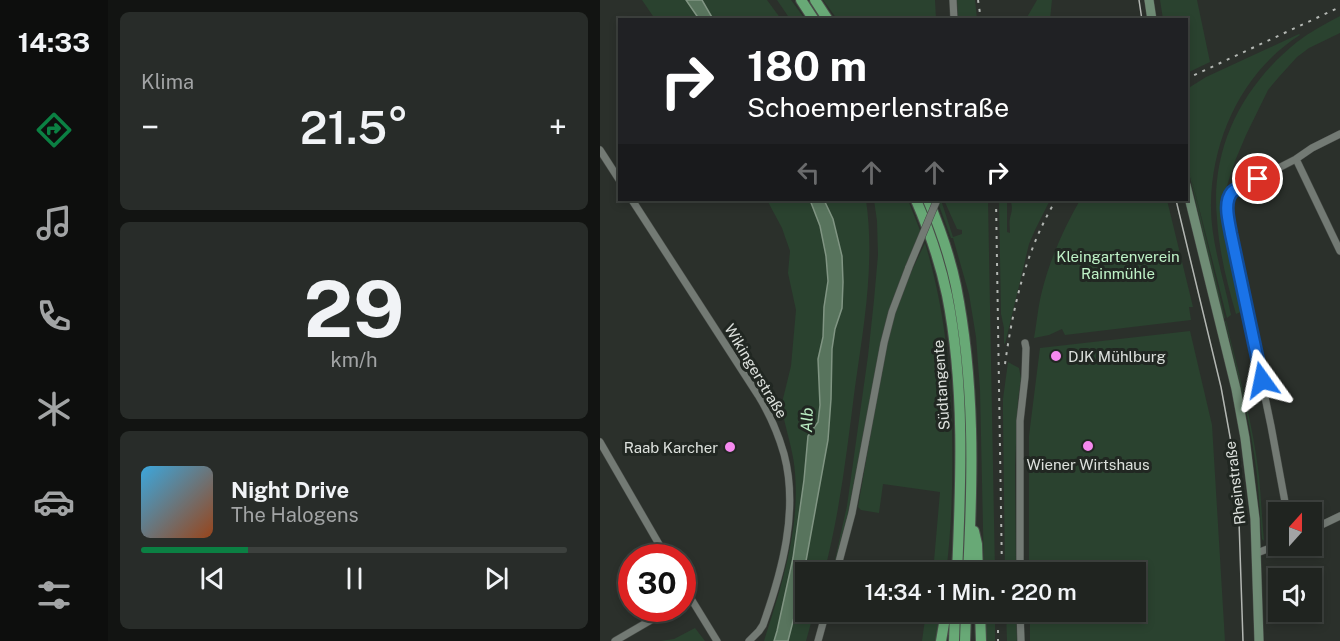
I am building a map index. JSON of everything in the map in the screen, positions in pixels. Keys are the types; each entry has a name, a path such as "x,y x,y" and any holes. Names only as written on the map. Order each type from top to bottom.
{"highway":[{"path":"801,0 813,18"},
{"path":"815,0 827,18"},
{"name":"Südtangente","path":"916,201 938,258 953,335 959,436 956,562"},
{"name":"Südtangente","path":"928,201 947,250 965,335 971,429 969,562"},
{"path":"971,519 977,544 978,562"},
{"path":"941,641 944,622"},
{"path":"954,641 955,622"},
{"path":"965,641 966,622"},
{"path":"980,622 981,641"}],"main road":[{"path":"1149,0 1152,18"},
{"name":"Rheinstraße","path":"1188,193 1244,428 1257,553 1259,641"}],"street":[{"path":"953,0 954,18"},
{"path":"1285,502 1231,234 1228,202 1230,195 1236,190 1340,134"},
{"path":"600,150 618,177"},
{"path":"1296,159 1340,251"},
{"name":"Wikingerstraße","path":"633,201 758,395 771,420 784,456 789,487 785,543 763,625 749,641"},
{"path":"839,562 852,513 892,312 936,201"},
{"path":"1020,562 1020,421 1025,376 1025,343"},
{"path":"600,442 659,544"},
{"path":"1322,525 1340,516"},
{"path":"1257,553 1268,549"},
{"path":"696,608 717,641"},
{"path":"615,641 648,622"},
{"path":"818,641 823,622"},
{"path":"1020,622 1021,641"}],"green space":[{"path":"642,0 767,0 780,18 654,18"},
{"path":"777,0 791,0 804,18 789,18"},
{"path":"823,0 935,0 936,18 836,18"},
{"path":"957,0 975,0 977,18 958,18"},
{"path":"1037,0 1052,0 1050,18 1027,18"},
{"path":"1160,0 1197,0 1210,62 1188,73 1188,18 1163,18"},
{"path":"1340,16 1340,33 1309,48 1297,57 1268,90 1235,161 1223,198 1223,217 1241,312 1236,314 1224,267 1217,219 1216,193 1225,144 1246,99 1277,59 1312,31"},
{"path":"1300,35 1280,50 1247,86 1235,107 1217,154 1211,217 1231,315 1227,318 1190,172 1225,318 1223,319 1188,168 1188,88 1206,77"},
{"path":"768,201 866,201 869,270 862,340 842,481 826,562 795,562 795,622 811,622 806,641 764,641 788,558 795,516 795,473 792,453 784,419 779,415 791,366 796,310 788,273 790,251 782,228"},
{"path":"874,201 908,201 921,233 892,301 883,332 848,513 834,562 847,506 868,356 878,255"},
{"path":"937,201 941,201 953,237 962,234 962,230 957,229 944,201 988,201 995,562 984,562 980,390 976,337 969,294 953,238 951,238"},
{"path":"999,201 1007,201 1007,232 1010,233 1010,201 1050,201 1029,244 1005,344 1001,314"},
{"name":"Kleingartenverein Rainmühle","path":"1079,201 1167,201 1193,307 1189,307 1191,320 1065,335 1062,329 1034,338 1049,267"},
{"path":"925,243 941,312 950,382 952,484 947,562 934,562 940,492 883,484 879,513 861,510 858,507 886,345 903,289"},
{"path":"1225,321 1253,437 1259,476 1264,541 1251,436"},
{"path":"1190,331 1212,425 1225,641 1030,641 1030,622 1146,622 1146,562 1029,562 1029,436 1040,348"},
{"path":"1008,362 1019,368 1021,378 1015,466 1016,562 1005,562 1003,399"},
{"path":"925,622 939,622 936,641 922,641"},
{"path":"985,622 995,622 995,641 986,641"},
{"path":"1006,622 1016,622 1017,641 1007,641"},
{"path":"695,628 705,641 660,641 674,639"}],"shaded area":[{"path":"686,0 702,0 712,18 698,18"},
{"path":"810,201 824,201 833,219 842,256 842,308 835,329 832,349 828,440 806,562 795,562 795,614 788,641 774,641 793,558 808,436 818,422 820,405 818,359 823,337 828,281 820,226"}],"tram line":[{"path":"1139,0 1142,18"},
{"path":"1176,201 1221,387 1233,453 1239,521 1243,641"}],"railway":[{"path":"978,0 981,18"},
{"path":"1188,78 1340,7"},
{"path":"996,201 1002,562"},
{"path":"1005,364 1022,279 1036,238 1055,201"},
{"path":"998,622 998,641"}],"place":[{"name":"DJK Mühlburg","path":"1056,356"},
{"name":"Wiener Wirtshaus","path":"1088,446"},
{"name":"Raab Karcher","path":"730,447"}],"route":[{"path":"1258,179 1232,192 1228,199 1228,217 1262,380"}],"water label":[{"name":"Alb","path":"807,420"}]}
